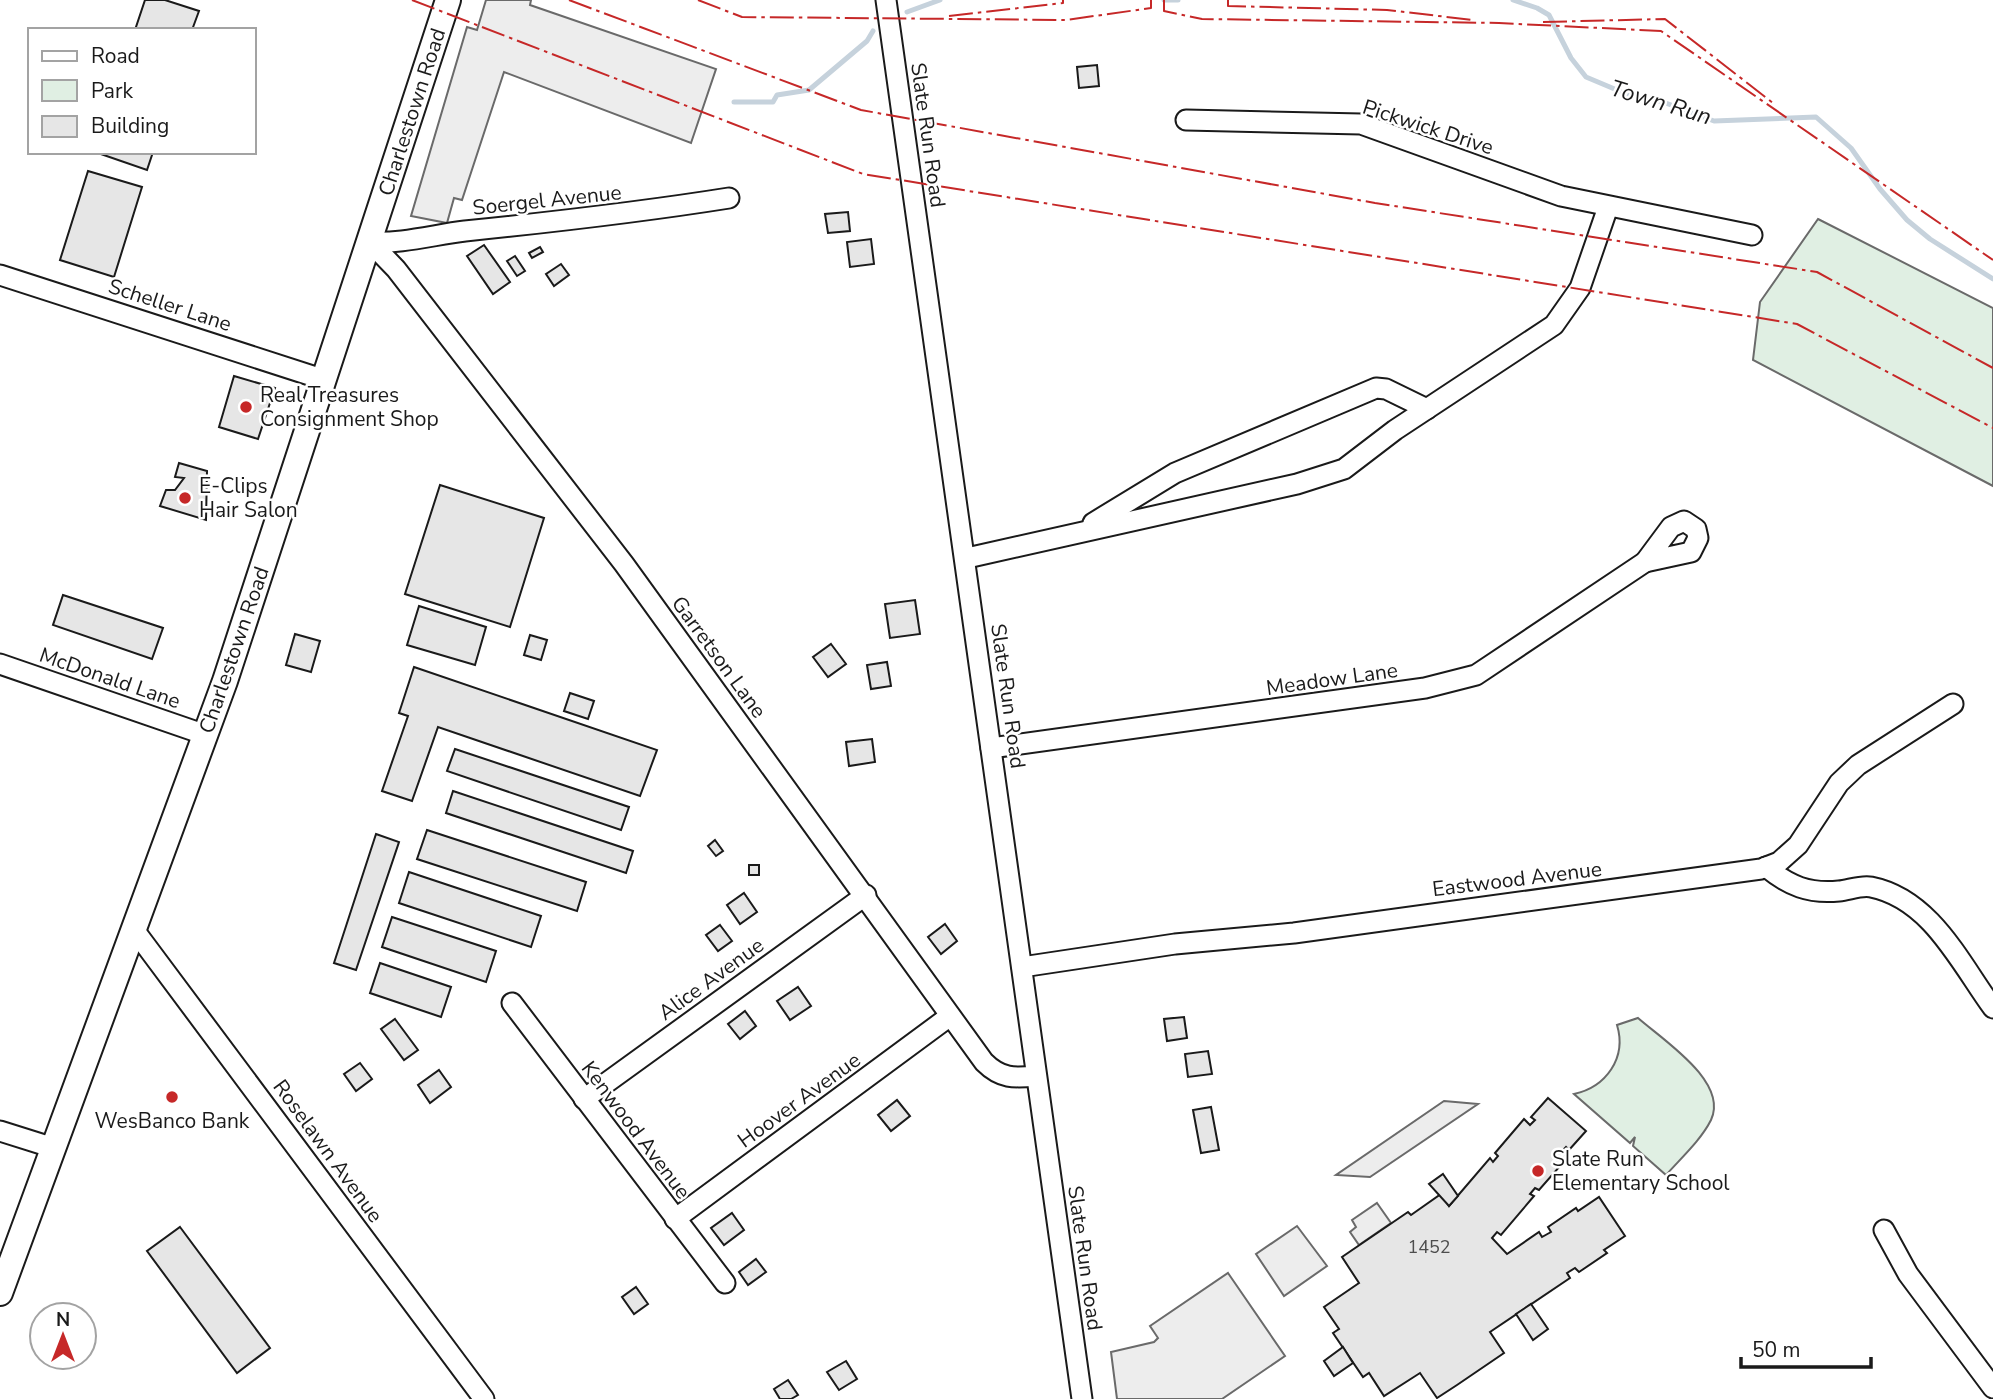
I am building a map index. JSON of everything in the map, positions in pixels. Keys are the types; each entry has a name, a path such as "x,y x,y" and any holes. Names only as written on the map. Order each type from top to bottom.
{"main road":[{"name":"Charlestown Road","path":"0,1293 206,735 449,0"}],"street":[{"name":"Slate Run Road","path":"886,0 967,558 1082,1399"},
{"name":"Pickwick Drive","path":"1186,120 1361,124 1527,185 1608,207 1752,235"},
{"name":"Soergel Avenue","path":"370,242 389,243 433,235 638,213 729,198"},
{"path":"967,558 1297,484 1344,469 1427,409 1554,325 1580,288 1608,207"},
{"name":"Garretson Lane","path":"370,242 396,269 624,564 693,662 866,895 950,1016 997,1075 1013,1078 1036,1076"},
{"name":"Scheller Lane","path":"0,275 325,380"},
{"path":"1078,532 1175,474 1376,388 1386,389 1427,409"},
{"name":"Meadow Lane","path":"992,748 1425,688 1476,675 1644,562"},
{"name":"McDonald Lane","path":"0,664 206,735"},
{"name":"Eastwood Avenue","path":"1022,967 1175,944 1294,933 1556,895 1703,879 1766,867 1779,862 1798,845 1839,783 1858,765 1953,704"},
{"path":"1766,867 1800,889 1839,891 1868,886 1895,896 1919,910 1940,931 1993,1008"},
{"name":"Alice Avenue","path":"584,1099 866,895"},
{"name":"Roselawn Avenue","path":"135,931 484,1399"},
{"name":"Kenwood Avenue","path":"512,1003 725,1283"},
{"name":"Hoover Avenue","path":"675,1220 950,1016"},
{"path":"0,1131 54,1148"},
{"path":"1884,1230 1908,1275 1993,1388"}],"green space":[{"path":"1818,219 1993,308 1993,486 1753,360 1760,302"},
{"path":"1638,1018 1691,1063 1711,1091 1714,1106 1711,1120 1702,1135 1666,1175 1633,1146 1635,1137 1630,1143 1574,1094 1596,1085 1604,1078 1619,1049 1617,1025"}],"shaded area":[{"path":"486,0 531,0 530,5 716,69 691,143 504,72 462,200 454,198 447,223 411,216 467,27 477,30"},
{"path":"1444,1101 1478,1104 1370,1177 1336,1175"},
{"path":"1377,1203 1391,1223 1359,1245 1350,1232 1356,1227 1352,1220"},
{"path":"1297,1226 1327,1266 1284,1296 1256,1254"},
{"path":"1228,1273 1285,1356 1222,1399 1117,1399 1111,1352 1154,1342 1158,1338 1150,1326"}],"building":[{"path":"145,0 165,0 199,11 193,28 136,28"},
{"path":"1097,65 1099,86 1079,88 1077,67"},
{"path":"101,154 152,154 147,170"},
{"path":"88,171 142,187 114,277 60,260"},
{"path":"848,212 850,231 828,233 825,214"},
{"path":"871,239 874,264 850,267 847,242"},
{"path":"484,245 510,282 493,294 467,256"},
{"path":"540,247 543,252 532,258 529,253"},
{"path":"515,256 525,271 517,276 507,261"},
{"path":"561,264 569,275 554,286 546,274"},
{"name":"Real Treasures Consignment Shop","path":"234,376 275,388 258,439 219,427"},
{"name":"E-Clips Hair Salon","path":"179,463 207,471 206,520 160,506 166,490 175,490 184,478 175,477"},
{"path":"440,485 544,518 510,627 405,594"},
{"path":"63,595 163,628 152,659 53,625"},
{"path":"915,600 920,634 890,638 885,604"},
{"path":"419,606 486,627 475,665 407,645"},
{"path":"295,634 320,641 311,672 286,665"},
{"path":"530,635 547,640 541,660 524,655"},
{"path":"831,644 846,664 828,677 813,657"},
{"path":"887,662 891,686 871,689 867,665"},
{"path":"414,667 657,750 640,796 438,727 412,801 382,791 408,716 399,713"},
{"path":"570,693 594,701 588,719 564,711"},
{"path":"872,739 875,762 849,766 846,742"},
{"path":"455,749 629,807 621,830 447,771"},
{"path":"453,791 633,851 626,873 446,813"},
{"path":"427,830 586,882 577,911 417,859"},
{"path":"376,834 399,842 356,970 334,963"},
{"path":"715,840 723,851 716,856 708,846"},
{"path":"749,865 759,865 759,875 749,875"},
{"path":"409,872 541,916 531,947 399,903"},
{"path":"744,893 757,912 740,924 727,905"},
{"path":"392,917 496,951 486,982 382,947"},
{"path":"945,924 957,941 941,954 928,937"},
{"path":"720,925 732,941 718,951 706,935"},
{"path":"380,963 451,987 441,1017 370,993"},
{"path":"798,987 811,1006 790,1020 777,1001"},
{"path":"745,1011 756,1026 740,1039 728,1024"},
{"path":"1184,1017 1187,1038 1167,1041 1164,1019"},
{"path":"395,1019 418,1050 404,1060 381,1029"},
{"path":"1208,1051 1212,1074 1188,1077 1185,1054"},
{"path":"360,1063 372,1079 356,1091 344,1074"},
{"path":"439,1070 451,1087 430,1103 418,1085"},
{"name":"Slate Run Elementary School","path":"1548,1098 1586,1131 1569,1150 1566,1147 1561,1152 1568,1157 1539,1190 1535,1188 1530,1194 1534,1196 1501,1235 1497,1232 1492,1238 1507,1254 1539,1232 1542,1237 1551,1232 1548,1227 1576,1208 1578,1211 1599,1197 1625,1236 1604,1250 1607,1253 1579,1272 1575,1268 1567,1273 1570,1278 1490,1332 1504,1353 1457,1385 1437,1398 1420,1373 1384,1396 1369,1373 1363,1377 1333,1333 1339,1329 1324,1307 1359,1283 1342,1257 1408,1212 1411,1215 1441,1194 1449,1206 1490,1158 1493,1162 1498,1156 1495,1153 1524,1119 1530,1125 1535,1120 1531,1117"},
{"path":"897,1100 910,1116 891,1131 878,1115"},
{"path":"1211,1107 1219,1150 1201,1153 1193,1110"},
{"path":"1443,1174 1458,1196 1449,1206 1429,1184"},
{"path":"732,1213 744,1230 724,1245 711,1228"},
{"path":"180,1227 270,1348 237,1373 147,1251"},
{"path":"756,1259 766,1272 748,1285 739,1272"},
{"path":"636,1287 648,1304 634,1314 622,1297"},
{"path":"1531,1304 1548,1329 1533,1340 1516,1314"},
{"path":"1343,1347 1353,1363 1334,1376 1324,1361"},
{"path":"846,1361 857,1379 839,1390 827,1372"},
{"path":"788,1380 798,1395 791,1399 780,1399 774,1389"}],"waterway":[{"name":"Town Run","path":"907,12 940,0"},
{"name":"Town Run","path":"1164,0 1178,0"},
{"name":"Town Run","path":"1513,0 1549,15 1571,58 1586,77 1636,98 1663,102 1714,121 1816,117 1851,148 1880,189 1907,220 1930,239 1993,279"},
{"name":"Town Run","path":"734,102 773,102 777,95 809,90 867,41 873,31"}],"power":[{"path":"412,0 863,174 1797,324 1993,428"},
{"path":"569,0 861,110 1375,203 1817,272 1993,368"},
{"path":"698,0 742,17 1066,20 1151,8 1151,0"},
{"path":"949,16 1063,3 1063,0"},
{"path":"1164,0 1164,11 1202,19 1499,23 1661,31 1993,260"},
{"path":"1228,0 1228,6 1387,10 1473,20"},
{"path":"1543,22 1665,19 1773,103"}],"place":[{"name":"Real Treasures Consignment Shop","path":"246,407"},
{"name":"E-Clips Hair Salon","path":"185,498"},
{"name":"WesBanco Bank","path":"172,1097"},
{"name":"Slate Run Elementary School","path":"1538,1171"}]}
